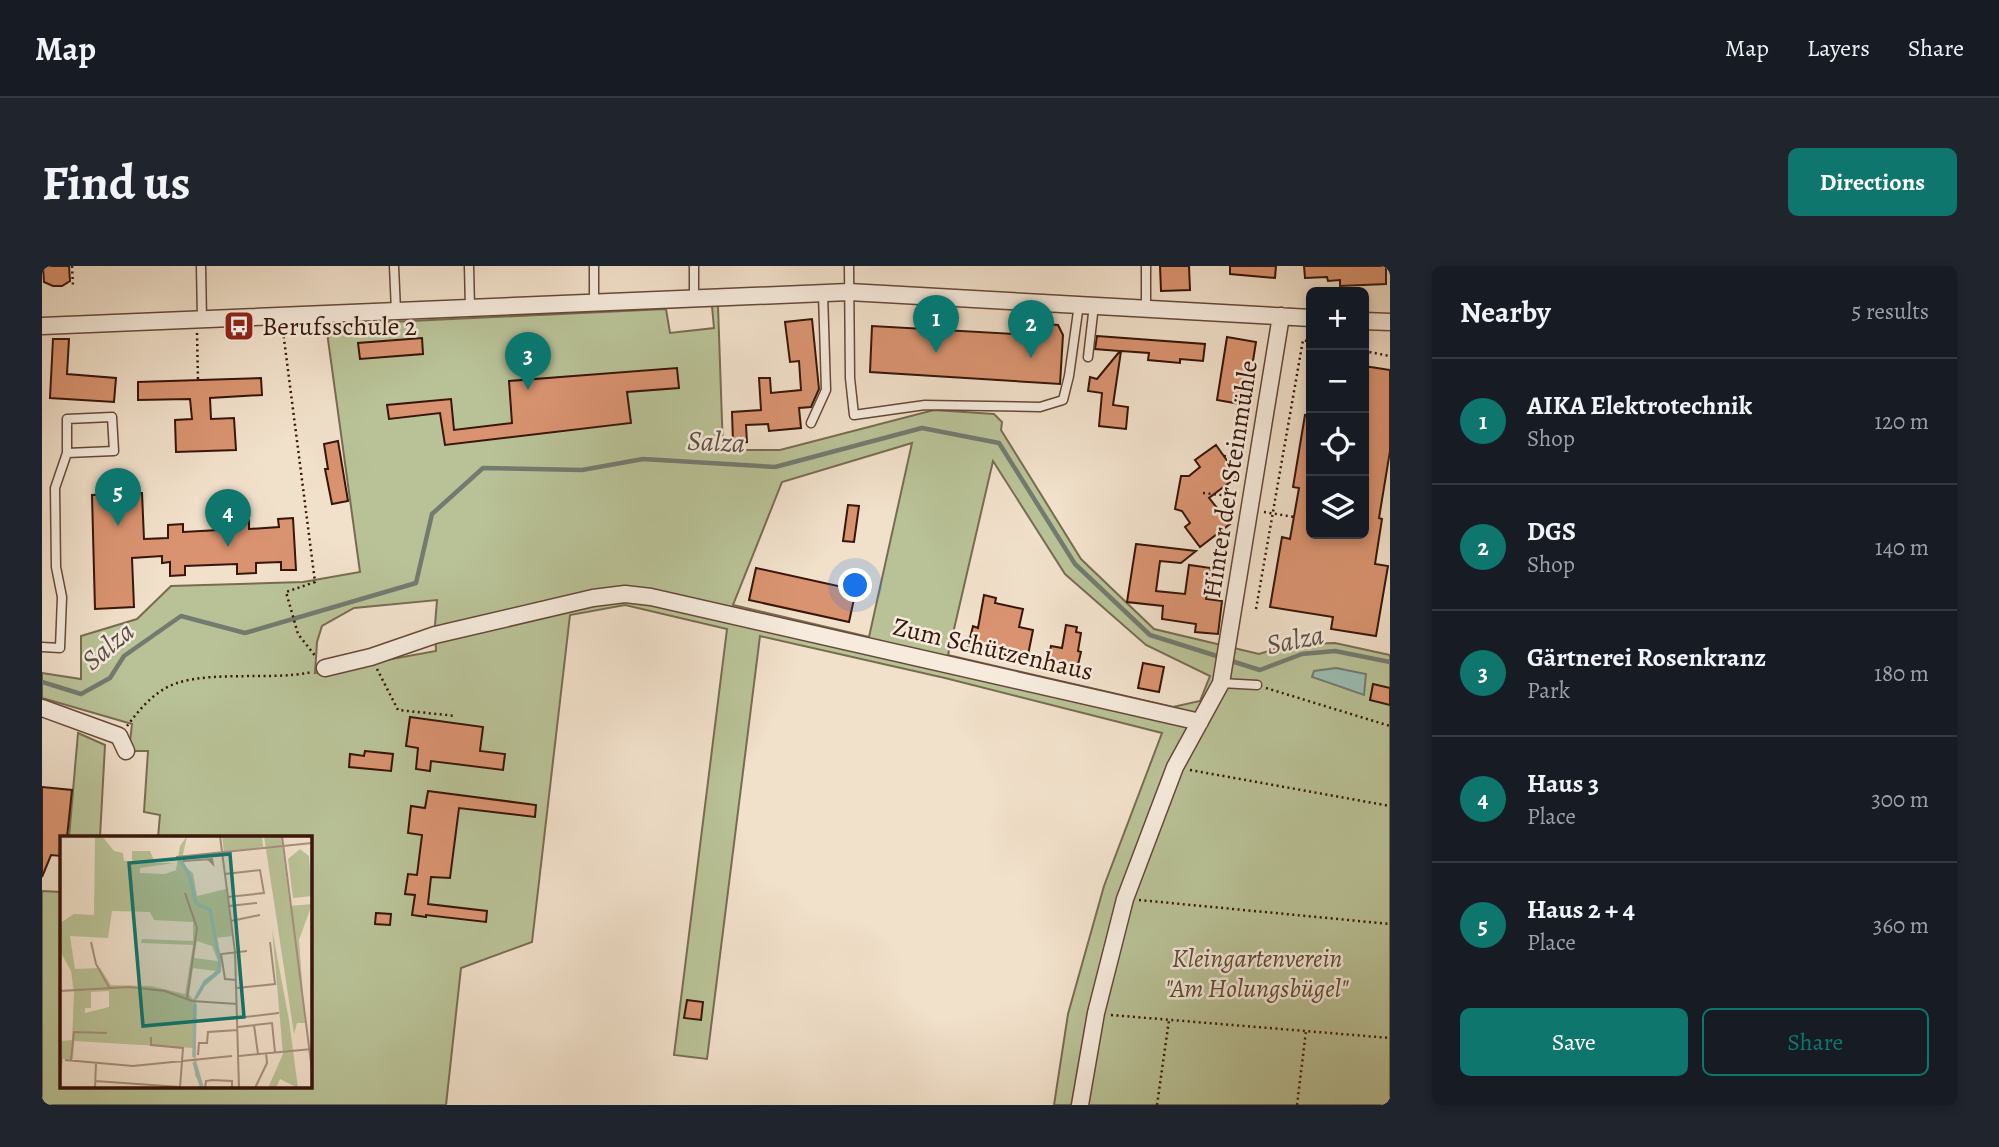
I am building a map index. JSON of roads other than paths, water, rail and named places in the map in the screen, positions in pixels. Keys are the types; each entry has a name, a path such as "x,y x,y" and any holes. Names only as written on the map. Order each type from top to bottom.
{"street":[{"path":"42,326 849,292 1306,317"},
{"name":"Hinter der Steinmühle","path":"1223,677 1281,316"},
{"path":"1369,321 1390,322"},
{"name":"Zum Schützenhaus","path":"325,668 371,657 435,635 593,598 625,594 651,597 1200,722"},
{"path":"1080,1105 1096,1013 1125,899 1175,767 1223,677"},
{"path":"42,708 122,743"}],"lane":[{"path":"199,319 201,266"},
{"path":"394,266 396,311"},
{"path":"469,266 470,308"},
{"path":"594,266 594,302"},
{"path":"694,266 694,297"},
{"path":"849,266 850,378 854,415 925,405 1040,407 1063,400 1086,304"},
{"path":"1146,266 1146,308"},
{"path":"811,423 827,390 823,293"},
{"path":"1086,304 1088,357"},
{"path":"42,647 60,648 62,597 56,567 55,488 67,453 67,419 112,417 114,451 67,453"},
{"path":"1223,677 1257,685"}],"water":[{"path":"1336,668 1366,674 1364,695 1312,677 1314,671"}],"waterway":[{"name":"Salza","path":"42,682 81,694 110,678 124,656 181,616 245,633 416,583 432,514 483,468 582,470 643,459 775,467 922,428 999,443 1075,564 1150,635 1220,657"},
{"name":"Salza","path":"1228,660 1260,670 1302,654 1335,651 1390,662"}],"place":[{"name":"Berufsschule 2","path":"239,326"},
{"name":"AIKA Elektrotechnik","path":"936,353"},
{"name":"DGS","path":"1031,358"},
{"name":"Gärtnerei Rosenkranz","path":"528,390"},
{"name":"Haus 2 + 4","path":"118,526"},
{"name":"Haus 3","path":"228,547"}],"park label":[{"name":"Kleingartenverein \"Am Holungsbügel\"","path":"1257,973"}]}
